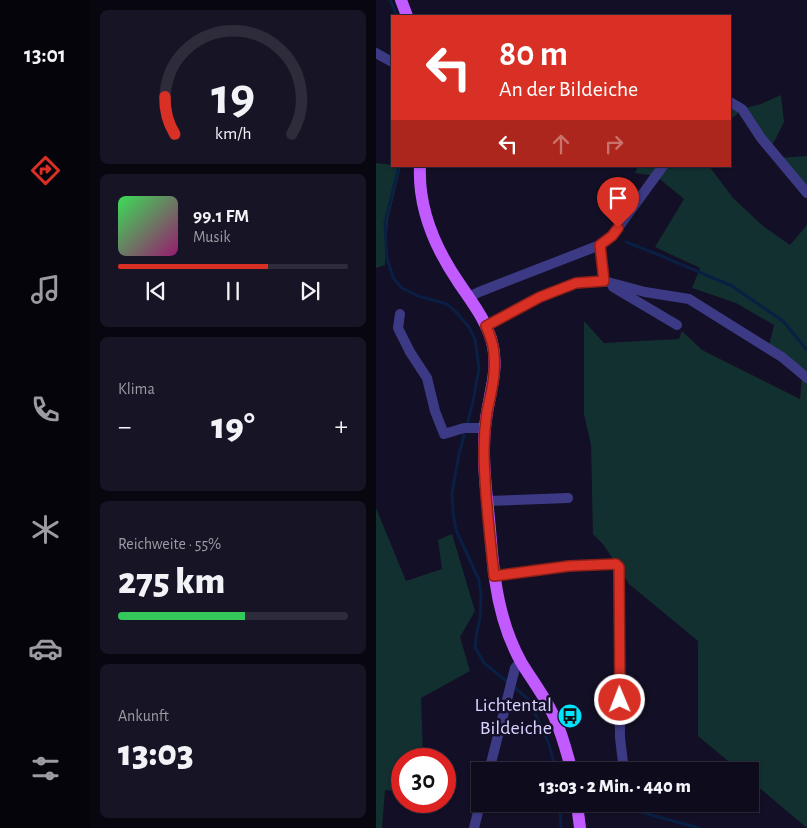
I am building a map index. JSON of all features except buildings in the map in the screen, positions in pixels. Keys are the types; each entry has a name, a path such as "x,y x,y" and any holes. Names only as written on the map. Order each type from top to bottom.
{"main road":[{"path":"401,0 407,15"},
{"path":"420,167 423,204 427,223 434,240 445,262 478,311 492,340 494,354 493,386 474,428 484,451 487,501 498,602 518,664 544,697 556,720 570,762"},
{"path":"578,812 580,828"}],"street":[{"path":"376,53 391,61"},
{"path":"731,103 742,109 760,138 807,193"},
{"path":"469,297 600,245 612,236 662,167"},
{"path":"600,245 604,281 677,325"},
{"path":"486,326 540,297 576,283 604,281 645,292 689,300 782,357 807,378"},
{"path":"400,314 398,328 410,352 427,378 435,411 444,434 474,428"},
{"path":"487,501 568,498"},
{"path":"494,576 569,566 616,564 619,567 620,738 623,762"},
{"path":"491,762 518,664"},
{"path":"474,828 478,812"}],"green space":[{"path":"781,95 784,122 770,150 742,110 731,119 731,107 742,109 761,104"},
{"path":"807,156 807,193 777,158"},
{"path":"376,163 391,165 391,167 401,167 388,220 385,265 376,268"},
{"path":"638,167 710,167 733,198 763,226 790,245 807,225 807,828 759,788 759,762 729,762 698,736 698,641 629,584 603,544 593,534 591,445 584,414 584,321 604,343 679,339 682,331 702,350 800,399 802,379 769,346 774,325 736,303 692,288 700,268 655,247 684,199 656,176 635,173"},
{"path":"376,508 406,581 442,569 438,540 452,534 475,611 460,637 470,671 421,698 423,748 391,748 391,791 385,790 382,828 376,828"}],"waterway":[{"path":"390,0 397,15"},
{"path":"399,167 385,222 387,259 394,279 402,288 418,296 447,304 469,327 475,339 479,369 472,406 459,454 452,493 453,512 456,530 479,580 481,595 480,619 475,647 484,663 509,683"},
{"path":"626,242 732,286 783,321 807,350"},
{"path":"514,687 529,700 549,744 554,762"},
{"path":"560,812 561,828"},
{"path":"640,812 699,828"}],"place":[{"name":"Lichtental Bildeiche","path":"570,716"}],"route":[{"path":"618,228 612,236 600,245 604,281 576,283 540,297 486,326 492,340 494,371 485,428 484,451 494,576 606,563 616,564 619,567 620,700"}]}
